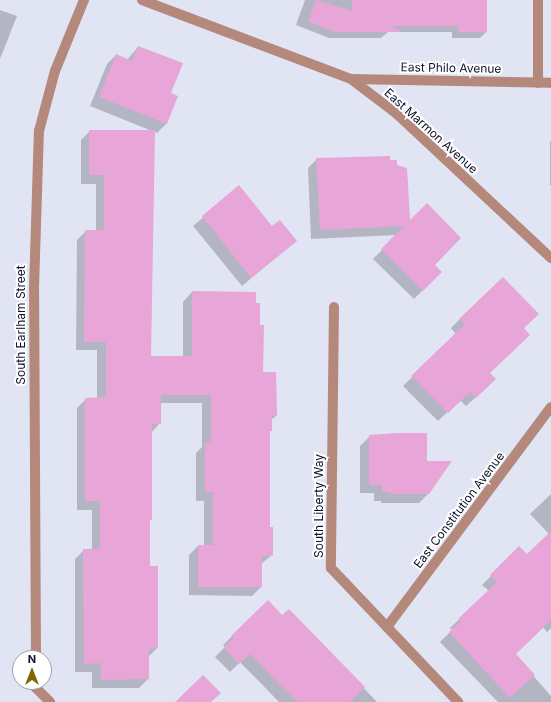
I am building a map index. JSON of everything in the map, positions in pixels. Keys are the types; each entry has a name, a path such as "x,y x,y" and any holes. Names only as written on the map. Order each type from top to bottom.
{"street":[{"name":"South Earlham Street","path":"36,650 34,288 39,131 55,71 84,0"},
{"name":"East Marmon Avenue","path":"142,0 154,2 351,79 397,114 551,258"},
{"path":"538,0 538,83"},
{"name":"East Philo Avenue","path":"351,79 551,83"},
{"name":"South Liberty Way","path":"334,307 332,568 458,702"},
{"name":"East Constitution Avenue","path":"387,627 551,407"},
{"path":"38,690 50,702"}],"building":[{"path":"316,0 352,11 352,0 487,0 487,32 458,32 458,26 390,26 402,32 336,32 308,22"},
{"path":"138,46 183,63 171,93 178,96 167,124 99,97 116,54 132,61"},
{"path":"89,130 155,130 151,356 192,356 192,291 256,292 256,303 260,303 260,325 264,325 263,372 276,372 277,416 272,416 272,431 270,431 270,527 273,527 273,556 262,556 262,587 198,587 198,545 213,545 213,492 205,492 205,443 211,443 211,395 161,395 161,424 152,424 152,520 150,520 150,566 158,566 158,648 149,649 149,679 101,680 101,663 84,664 83,549 100,549 100,501 85,501 85,398 106,397 106,342 84,342 85,230 104,230 104,175 89,175"},
{"path":"390,156 390,160 397,160 397,165 407,168 410,220 427,203 461,238 435,265 442,272 423,291 381,249 404,226 320,230 316,158"},
{"path":"239,185 272,226 280,220 297,241 251,278 202,216"},
{"path":"503,277 539,314 524,328 530,335 490,373 496,379 476,398 470,392 448,413 411,376 465,324 459,319"},
{"path":"427,433 427,461 452,461 429,494 390,494 390,492 382,492 382,485 369,485 369,435"},
{"path":"551,531 551,620 516,654 535,675 510,698 449,632 461,621 459,618 497,582 490,575 519,546 527,554"},
{"path":"268,600 282,615 289,609 365,687 350,702 297,702 250,654 239,664 224,647 234,638 231,636"},
{"path":"203,675 221,693 211,702 175,702"}]}
